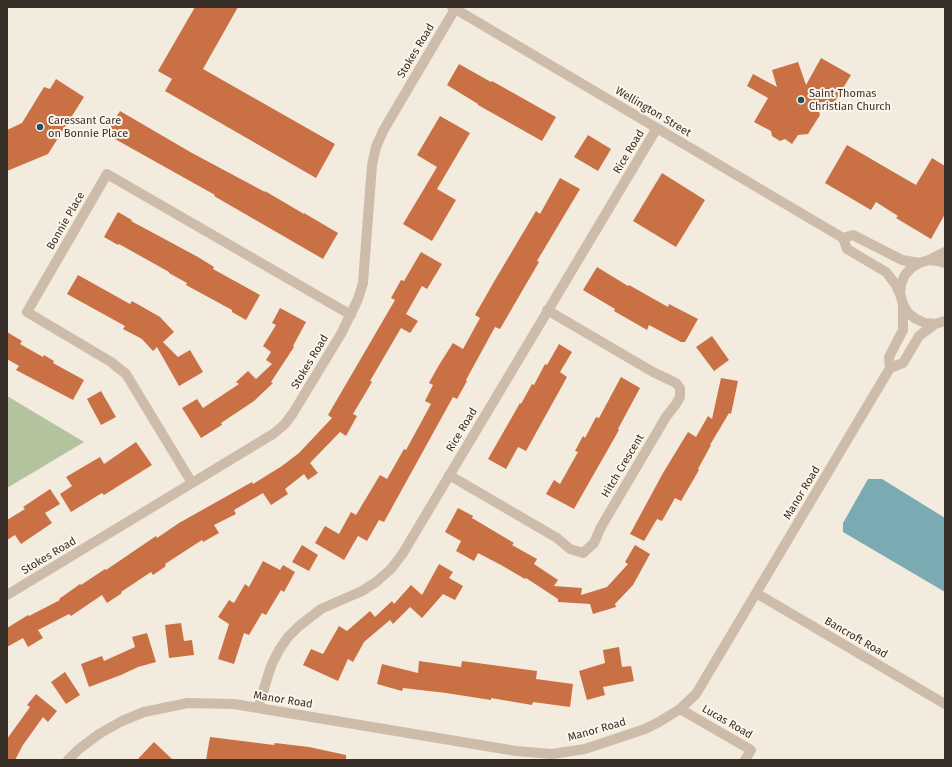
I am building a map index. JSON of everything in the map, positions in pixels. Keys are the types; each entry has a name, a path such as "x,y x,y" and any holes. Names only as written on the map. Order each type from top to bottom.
{"street":[{"name":"Wellington Street","path":"453,8 843,238 847,249 889,275 896,285 908,313 925,323 940,322"},
{"name":"Stokes Road","path":"7,595 273,434 285,424 329,354 351,315 363,283 372,165 376,147 383,131 453,8"},
{"name":"Rice Road","path":"258,708 271,666 278,650 288,637 299,626 321,609 362,591 376,582 391,568 403,553 657,128"},
{"name":"Bonnie Place","path":"192,483 126,374 111,362 27,312 107,174 351,315"},
{"name":"Wellington Street","path":"843,238 854,235 902,260 924,262 938,261 945,263"},
{"path":"890,368 889,357 902,330 904,316 901,284 905,275 911,268 945,252"},
{"name":"Hitch Crescent","path":"449,475 557,538 570,549 583,553 594,543 608,514 666,417 680,397 680,388 676,383 653,372 547,310"},
{"name":"Manor Road","path":"68,760 79,749 122,721 144,712 188,703 234,704 516,751 552,754 585,748 638,731 659,722 680,710 696,694 890,368 903,363 919,336 940,322"},
{"name":"Bancroft Road","path":"756,594 945,704"},
{"name":"Lucas Road","path":"680,710 751,750 745,760"}],"green space":[{"path":"7,396 84,442 7,488"}],"water":[{"path":"868,479 882,479 945,518 945,592 843,532 843,523"}],"building":[{"path":"195,7 238,7 203,69 335,144 316,178 165,91 172,79 158,71"},
{"name":"Saint Thomas Christian Church","path":"821,58 851,75 834,103 818,107 820,115 808,134 798,135 792,144 785,139 780,141 772,136 771,131 754,122 768,98 747,86 753,74 777,87 772,70 798,62 806,85"},
{"path":"459,64 556,117 542,141 478,105 447,85"},
{"name":"Caressant Care on Bonnie Place","path":"56,79 84,97 48,154 7,171 7,130 22,123 44,87 50,89"},
{"path":"120,111 192,153 265,191 338,233 323,259 214,196 215,195 106,134"},
{"path":"440,116 470,133 437,189 456,200 432,241 403,224 437,167 417,155"},
{"path":"588,135 611,149 598,171 574,157"},
{"path":"847,145 916,185 932,158 945,166 945,214 931,239 896,218 898,216 876,202 871,210 825,183"},
{"path":"662,173 705,200 676,247 633,221"},
{"path":"560,178 580,189 537,261 539,262 500,329 495,327 457,399 453,397 384,522 379,520 367,541 358,536 344,560 315,543 325,526 339,534 351,512 356,515 380,475 387,479 404,449 406,450 431,404 425,401 433,385 429,383 439,365 453,343 463,349 480,318 475,315 536,211 540,214"},
{"path":"118,212 132,220 131,221 198,257 214,267 213,269 260,295 246,320 232,312 232,310 186,285 187,283 169,272 104,237"},
{"path":"421,252 442,264 427,289 422,286 406,314 418,321 410,333 401,328 370,381 372,382 353,414 357,416 346,436 340,432 310,463 318,473 308,480 304,474 285,489 288,494 271,505 263,493 234,510 236,514 214,525 219,533 203,542 202,540 165,564 166,566 153,575 151,572 107,603 102,595 71,616 69,614 38,630 43,638 28,647 23,638 7,647 7,628 28,615 29,616 60,600 59,599 80,584 81,585 105,569 106,570 156,536 157,538 179,523 252,482 253,484 282,466 299,453 332,418 328,415 395,300 391,298 401,280 404,281"},
{"path":"597,267 628,286 629,285 668,307 669,304 698,319 685,342 681,342 649,325 647,330 614,311 615,309 583,290"},
{"path":"78,275 130,304 132,301 160,317 174,332 163,342 178,357 190,350 203,372 179,386 157,347 153,351 142,339 123,329 125,326 67,294"},
{"path":"280,308 306,322 293,346 294,347 271,382 273,383 254,401 221,423 222,425 201,438 182,408 197,399 203,408 239,384 236,382 248,371 256,379 272,364 266,360 271,352 263,346 276,325 272,323"},
{"path":"7,332 22,341 20,344 43,357 44,355 54,361 53,363 84,380 73,400 16,370 19,366 7,359"},
{"path":"712,336 729,360 714,371 696,347"},
{"path":"559,344 572,352 560,372 567,377 526,451 518,447 506,469 488,459 520,403 521,404 532,384 534,385 545,364 547,365"},
{"path":"621,377 640,388 618,429 619,430 574,509 546,494 554,480 560,484 578,452 575,451 583,436 585,438 596,417 599,418"},
{"path":"721,378 738,381 731,414 729,413 710,445 698,469 699,470 681,501 675,498 662,521 657,519 644,541 630,534 663,473 688,432 696,437 708,416 712,419"},
{"path":"101,391 116,417 101,425 87,399"},
{"path":"136,442 152,465 104,495 102,493 71,512 60,494 72,486 66,477 100,457 104,464"},
{"path":"50,489 60,504 45,513 52,523 21,544 15,535 7,540 7,520 25,509 23,507"},
{"path":"458,508 514,543 512,545 537,559 534,564 558,580 554,586 582,588 581,595 607,587 628,564 625,562 635,545 650,554 633,585 615,604 616,607 593,614 590,604 558,602 558,599 526,578 525,579 478,553 474,561 456,551 461,541 445,532"},
{"path":"302,545 318,555 309,571 292,562"},
{"path":"263,561 280,570 283,565 295,572 284,592 281,590 266,615 262,613 249,635 244,633 234,664 218,659 229,624 218,617 229,600 234,603 245,584 249,587"},
{"path":"439,564 453,572 449,578 463,586 455,600 443,594 422,618 410,607 393,624 390,620 364,642 353,662 348,659 338,681 303,665 311,649 323,654 339,626 347,631 370,611 375,617 392,601 394,604 411,585 422,595"},
{"path":"181,623 184,641 192,640 194,655 169,658 165,625"},
{"path":"147,633 156,662 138,667 89,687 81,664 102,656 104,661 135,647 132,637"},
{"path":"619,647 622,667 631,666 634,681 603,687 605,695 587,700 579,671 605,663 603,650"},
{"path":"419,661 461,667 462,661 537,671 536,679 573,684 570,707 533,702 532,705 491,698 491,700 403,688 402,691 377,684 382,664 418,673"},
{"path":"65,672 80,695 66,704 51,682"},
{"path":"36,694 57,711 48,722 43,717 23,745 15,760 7,760 7,739 30,707 27,705"},
{"path":"210,737 274,745 275,743 309,747 346,755 346,760 206,760"},
{"path":"154,742 173,760 137,760"}],"place":[{"name":"Saint Thomas Christian Church","path":"801,100"},
{"name":"Caressant Care on Bonnie Place","path":"40,127"}]}
